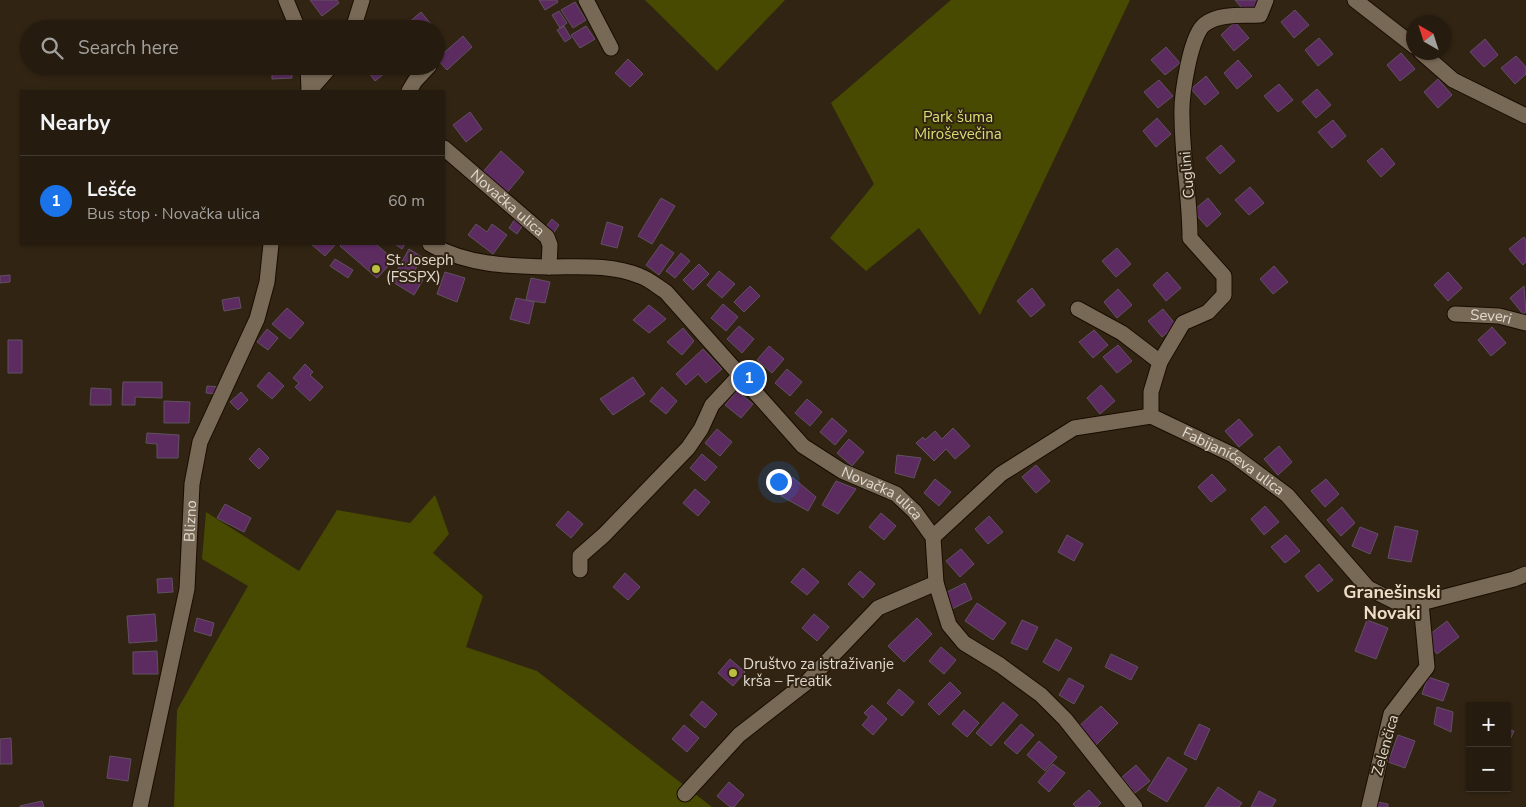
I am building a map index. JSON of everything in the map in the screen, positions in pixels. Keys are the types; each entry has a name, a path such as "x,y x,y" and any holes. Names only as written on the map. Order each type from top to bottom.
{"street":[{"path":"286,0 294,20"},
{"path":"586,0 611,48"},
{"name":"Cuglini","path":"1151,416 1151,392 1160,362 1183,323 1208,312 1224,295 1224,276 1190,238 1190,208 1182,115 1192,48 1203,25 1219,17 1260,15 1266,0"},
{"path":"1355,0 1406,40"},
{"path":"357,20 365,4"},
{"path":"1430,60 1452,80 1526,116"},
{"path":"308,75 309,90"},
{"path":"310,90 323,75"},
{"path":"410,90 421,75"},
{"name":"Novačka ulica","path":"445,149 547,237 550,245 549,267"},
{"name":"Blizno","path":"140,807 187,589 192,484 200,442 257,319 267,282 271,245"},
{"name":"Novačka ulica","path":"432,245 454,256 477,262 549,267 599,266 641,276 666,292 803,446 842,471 896,494 915,512 933,537 936,582 949,625 964,643 1000,665 1041,695 1065,719 1135,807"},
{"path":"1078,309 1122,333 1160,362"},
{"name":"Severi","path":"1455,314 1498,316 1526,323"},
{"path":"580,570 580,556 604,535 688,448 701,429 712,405 740,375"},
{"path":"933,537 1001,474 1074,428 1151,416"},
{"name":"Fabijanićeva ulica","path":"1151,416 1233,455 1287,495 1368,588 1400,604 1422,603 1514,579 1526,574"},
{"path":"685,794 739,735 807,682 878,608 936,582"},
{"name":"Zelenčica","path":"1369,807 1391,714 1427,667 1422,603"}],"green space":[{"path":"645,0 785,0 717,71"},
{"name":"Park šuma Miroševečina","path":"951,0 1130,0 980,315 919,228 866,271 830,238 874,184 831,103"},
{"path":"435,495 449,534 433,553 483,596 466,647 537,671 712,807 174,807 177,710 248,586 202,559 206,512 299,571 337,510 410,523"}],"building":[{"path":"310,0 337,0 339,3 322,16"},
{"path":"539,0 557,0 558,2 545,10"},
{"path":"1235,0 1260,0 1261,1 1246,13"},
{"path":"575,2 586,20 573,28 561,10"},
{"path":"1295,10 1309,25 1294,38 1281,22"},
{"path":"559,11 567,23 560,28 552,15"},
{"path":"421,12 428,20 412,20"},
{"path":"1235,22 1249,38 1234,51 1221,35"},
{"path":"564,26 571,38 565,42 557,30"},
{"path":"586,26 595,39 580,48 571,35"},
{"path":"463,36 472,47 447,70 445,68 445,52"},
{"path":"1319,38 1333,54 1318,66 1305,50"},
{"path":"1485,39 1498,55 1484,67 1470,52"},
{"path":"1166,47 1180,63 1165,75 1151,60"},
{"path":"1401,53 1415,69 1400,81 1387,65"},
{"path":"1516,56 1526,67 1526,74 1515,84 1501,68"},
{"path":"628,59 643,74 630,87 615,73"},
{"path":"1238,60 1252,76 1237,89 1224,73"},
{"path":"272,75 292,75 292,78 272,79"},
{"path":"371,75 383,75 375,81"},
{"path":"1206,76 1219,93 1205,105 1191,89"},
{"path":"1438,79 1452,95 1438,108 1424,92"},
{"path":"1159,80 1173,96 1158,108 1144,92"},
{"path":"1279,84 1293,100 1278,112 1264,96"},
{"path":"1317,89 1331,105 1316,118 1302,102"},
{"path":"470,112 482,129 466,142 453,125"},
{"path":"1157,118 1171,134 1156,147 1143,131"},
{"path":"1333,120 1346,136 1332,148 1318,132"},
{"path":"1221,145 1235,161 1220,174 1206,158"},
{"path":"1382,148 1395,164 1381,177 1367,161"},
{"path":"501,151 524,172 506,194 482,173"},
{"path":"1250,187 1264,203 1249,215 1235,200"},
{"path":"661,198 675,206 652,244 638,236"},
{"path":"1208,198 1221,214 1207,227 1193,211"},
{"path":"517,216 525,222 517,234 509,228"},
{"path":"552,219 559,225 553,234 545,228"},
{"path":"607,222 623,227 617,248 601,244"},
{"path":"476,224 487,232 492,224 507,235 493,254 468,235"},
{"path":"1524,237 1526,240 1526,262 1523,265 1509,249"},
{"path":"661,244 674,253 659,275 646,265"},
{"path":"312,245 335,245 325,256"},
{"name":"St. Joseph (FSSPX)","path":"377,245 394,260 377,278 340,246"},
{"path":"396,245 404,245 402,249"},
{"path":"1117,248 1131,264 1116,277 1102,261"},
{"path":"409,249 422,257 413,274 423,280 414,295 391,281"},
{"path":"681,253 690,261 675,278 666,271"},
{"path":"335,259 353,270 348,278 330,266"},
{"path":"699,264 709,274 693,290 683,280"},
{"path":"1274,266 1288,282 1273,294 1260,279"},
{"path":"719,271 735,284 722,298 707,285"},
{"path":"445,272 465,278 457,302 437,294"},
{"path":"1167,272 1181,288 1166,301 1153,285"},
{"path":"1448,272 1462,288 1448,301 1434,285"},
{"path":"10,275 10,282 0,283 0,276"},
{"path":"531,278 550,282 545,303 526,300"},
{"path":"750,286 760,296 744,312 734,302"},
{"path":"1524,286 1526,312 1523,314 1510,298"},
{"path":"1032,288 1045,305 1031,317 1017,301"},
{"path":"1118,289 1132,305 1117,318 1104,302"},
{"path":"239,297 241,308 224,311 222,300"},
{"path":"516,298 534,302 529,324 510,319"},
{"path":"723,304 738,317 726,331 711,318"},
{"path":"649,305 666,319 649,333 633,320"},
{"path":"287,308 304,323 290,339 272,324"},
{"path":"1163,309 1176,325 1162,337 1148,321"},
{"path":"739,326 754,339 742,353 727,339"},
{"path":"1492,327 1506,343 1491,356 1478,340"},
{"path":"683,328 694,341 682,355 667,342"},
{"path":"267,329 278,338 268,350 257,342"},
{"path":"1094,330 1108,345 1093,358 1079,342"},
{"path":"8,340 22,340 22,373 8,373"},
{"path":"1118,345 1132,361 1117,373 1103,357"},
{"path":"769,346 784,359 772,373 757,360"},
{"path":"703,349 722,369 706,383 698,374 686,385 676,374"},
{"path":"305,364 313,372 310,375 323,387 310,401 295,387 299,383 293,378"},
{"path":"787,369 802,382 790,396 775,383"},
{"path":"269,372 284,386 272,399 257,386"},
{"path":"633,377 645,394 613,415 600,399"},
{"path":"123,382 162,382 162,398 135,397 135,405 122,405"},
{"path":"1101,385 1115,401 1100,414 1087,398"},
{"path":"207,386 221,387 220,394 206,393"},
{"path":"662,387 677,401 666,414 650,401"},
{"path":"91,388 111,389 111,405 90,405"},
{"path":"737,391 753,404 741,418 725,405"},
{"path":"241,392 248,400 238,410 230,402"},
{"path":"807,399 822,412 810,426 795,413"},
{"path":"164,401 190,402 189,423 164,423"},
{"path":"832,418 847,431 835,445 820,432"},
{"path":"1239,419 1253,435 1239,447 1225,431"},
{"path":"953,428 970,446 955,459 946,449 934,461 916,443 923,437 925,440 935,431 942,439"},
{"path":"717,429 732,442 720,456 705,443"},
{"path":"147,433 179,435 178,458 157,458 157,444 146,443"},
{"path":"849,439 864,452 852,466 837,453"},
{"path":"1279,446 1292,462 1278,475 1264,459"},
{"path":"259,448 269,458 259,469 249,459"},
{"path":"702,454 717,467 705,481 690,468"},
{"path":"897,455 921,458 914,478 895,473"},
{"path":"1036,465 1050,481 1036,493 1022,477"},
{"path":"1212,474 1226,490 1211,502 1198,487"},
{"path":"792,477 816,497 808,511 781,496"},
{"path":"935,479 951,492 939,506 924,493"},
{"path":"1326,479 1339,494 1325,507 1311,491"},
{"path":"836,481 856,489 838,514 822,505"},
{"path":"695,489 710,502 698,516 683,503"},
{"path":"225,504 251,518 244,532 217,518"},
{"path":"1265,506 1279,522 1264,535 1251,519"},
{"path":"1342,507 1355,523 1341,536 1327,520"},
{"path":"568,511 583,524 571,538 556,525"},
{"path":"881,513 896,526 884,540 869,527"},
{"path":"989,516 1003,532 988,544 975,529"},
{"path":"1395,526 1418,531 1411,562 1388,558"},
{"path":"1360,527 1378,534 1370,554 1352,546"},
{"path":"1067,535 1083,544 1074,561 1058,552"},
{"path":"1286,535 1300,551 1285,563 1271,547"},
{"path":"961,549 974,564 960,577 946,561"},
{"path":"1319,564 1333,580 1318,592 1305,576"},
{"path":"803,568 819,582 807,595 791,582"},
{"path":"860,571 875,584 863,598 848,584"},
{"path":"625,573 640,587 628,600 613,587"},
{"path":"172,578 173,592 158,593 157,579"},
{"path":"965,583 972,599 952,609 945,593"},
{"path":"977,603 1006,623 993,640 965,621"},
{"path":"155,614 157,641 129,643 127,616"},
{"path":"814,614 829,627 817,641 802,628"},
{"path":"197,618 214,623 211,636 194,631"},
{"path":"917,618 932,634 904,662 888,646"},
{"path":"1022,620 1038,627 1027,650 1011,643"},
{"path":"1367,620 1388,628 1376,659 1355,651"},
{"path":"1447,621 1459,637 1437,654 1425,638"},
{"path":"1056,639 1072,648 1059,671 1043,662"},
{"path":"941,647 956,660 944,674 929,661"},
{"path":"157,651 158,674 133,674 133,652"},
{"path":"1111,654 1138,667 1131,680 1105,667"},
{"path":"730,659 745,672 733,686 718,673"},
{"path":"1428,677 1449,684 1443,701 1422,694"},
{"path":"1069,678 1084,686 1074,704 1059,695"},
{"path":"950,682 961,693 939,715 928,704"},
{"path":"899,689 914,702 902,716 887,703"},
{"path":"702,701 717,714 705,728 690,715"},
{"path":"1003,702 1018,715 991,746 976,733"},
{"path":"872,705 887,719 873,735 862,725 869,717 864,713"},
{"path":"1101,706 1118,723 1095,746 1077,728"},
{"path":"1437,707 1453,712 1451,732 1434,724"},
{"path":"964,710 979,723 967,737 952,724"},
{"path":"1021,724 1034,735 1017,754 1004,743"},
{"path":"1199,724 1210,729 1196,760 1184,754"},
{"path":"684,725 699,738 687,752 672,739"},
{"path":"1398,735 1415,741 1405,768 1388,762"},
{"path":"11,738 12,764 0,764 0,739"},
{"path":"1039,741 1057,757 1045,771 1027,755"},
{"path":"110,756 131,759 128,781 107,778"},
{"path":"1168,757 1187,769 1167,802 1147,790"},
{"path":"1053,764 1065,773 1049,792 1038,782"},
{"path":"1136,765 1150,781 1135,793 1122,777"},
{"path":"729,782 744,795 734,807 730,807 717,796"},
{"path":"1218,787 1242,803 1239,807 1205,807"},
{"path":"1089,790 1101,803 1097,807 1076,807 1073,804"},
{"path":"1259,791 1276,800 1272,807 1251,807"},
{"path":"42,801 44,807 20,807 20,806"},
{"path":"1377,802 1388,804 1388,807 1376,807"}],"place":[{"name":"St. Joseph (FSSPX)","path":"376,269"},
{"name":"Lešće","path":"749,378"},
{"name":"Društvo za istraživanje krša – Freatik","path":"733,673"}],"district":[{"name":"Granešinski Novaki","path":"1392,602"}]}
